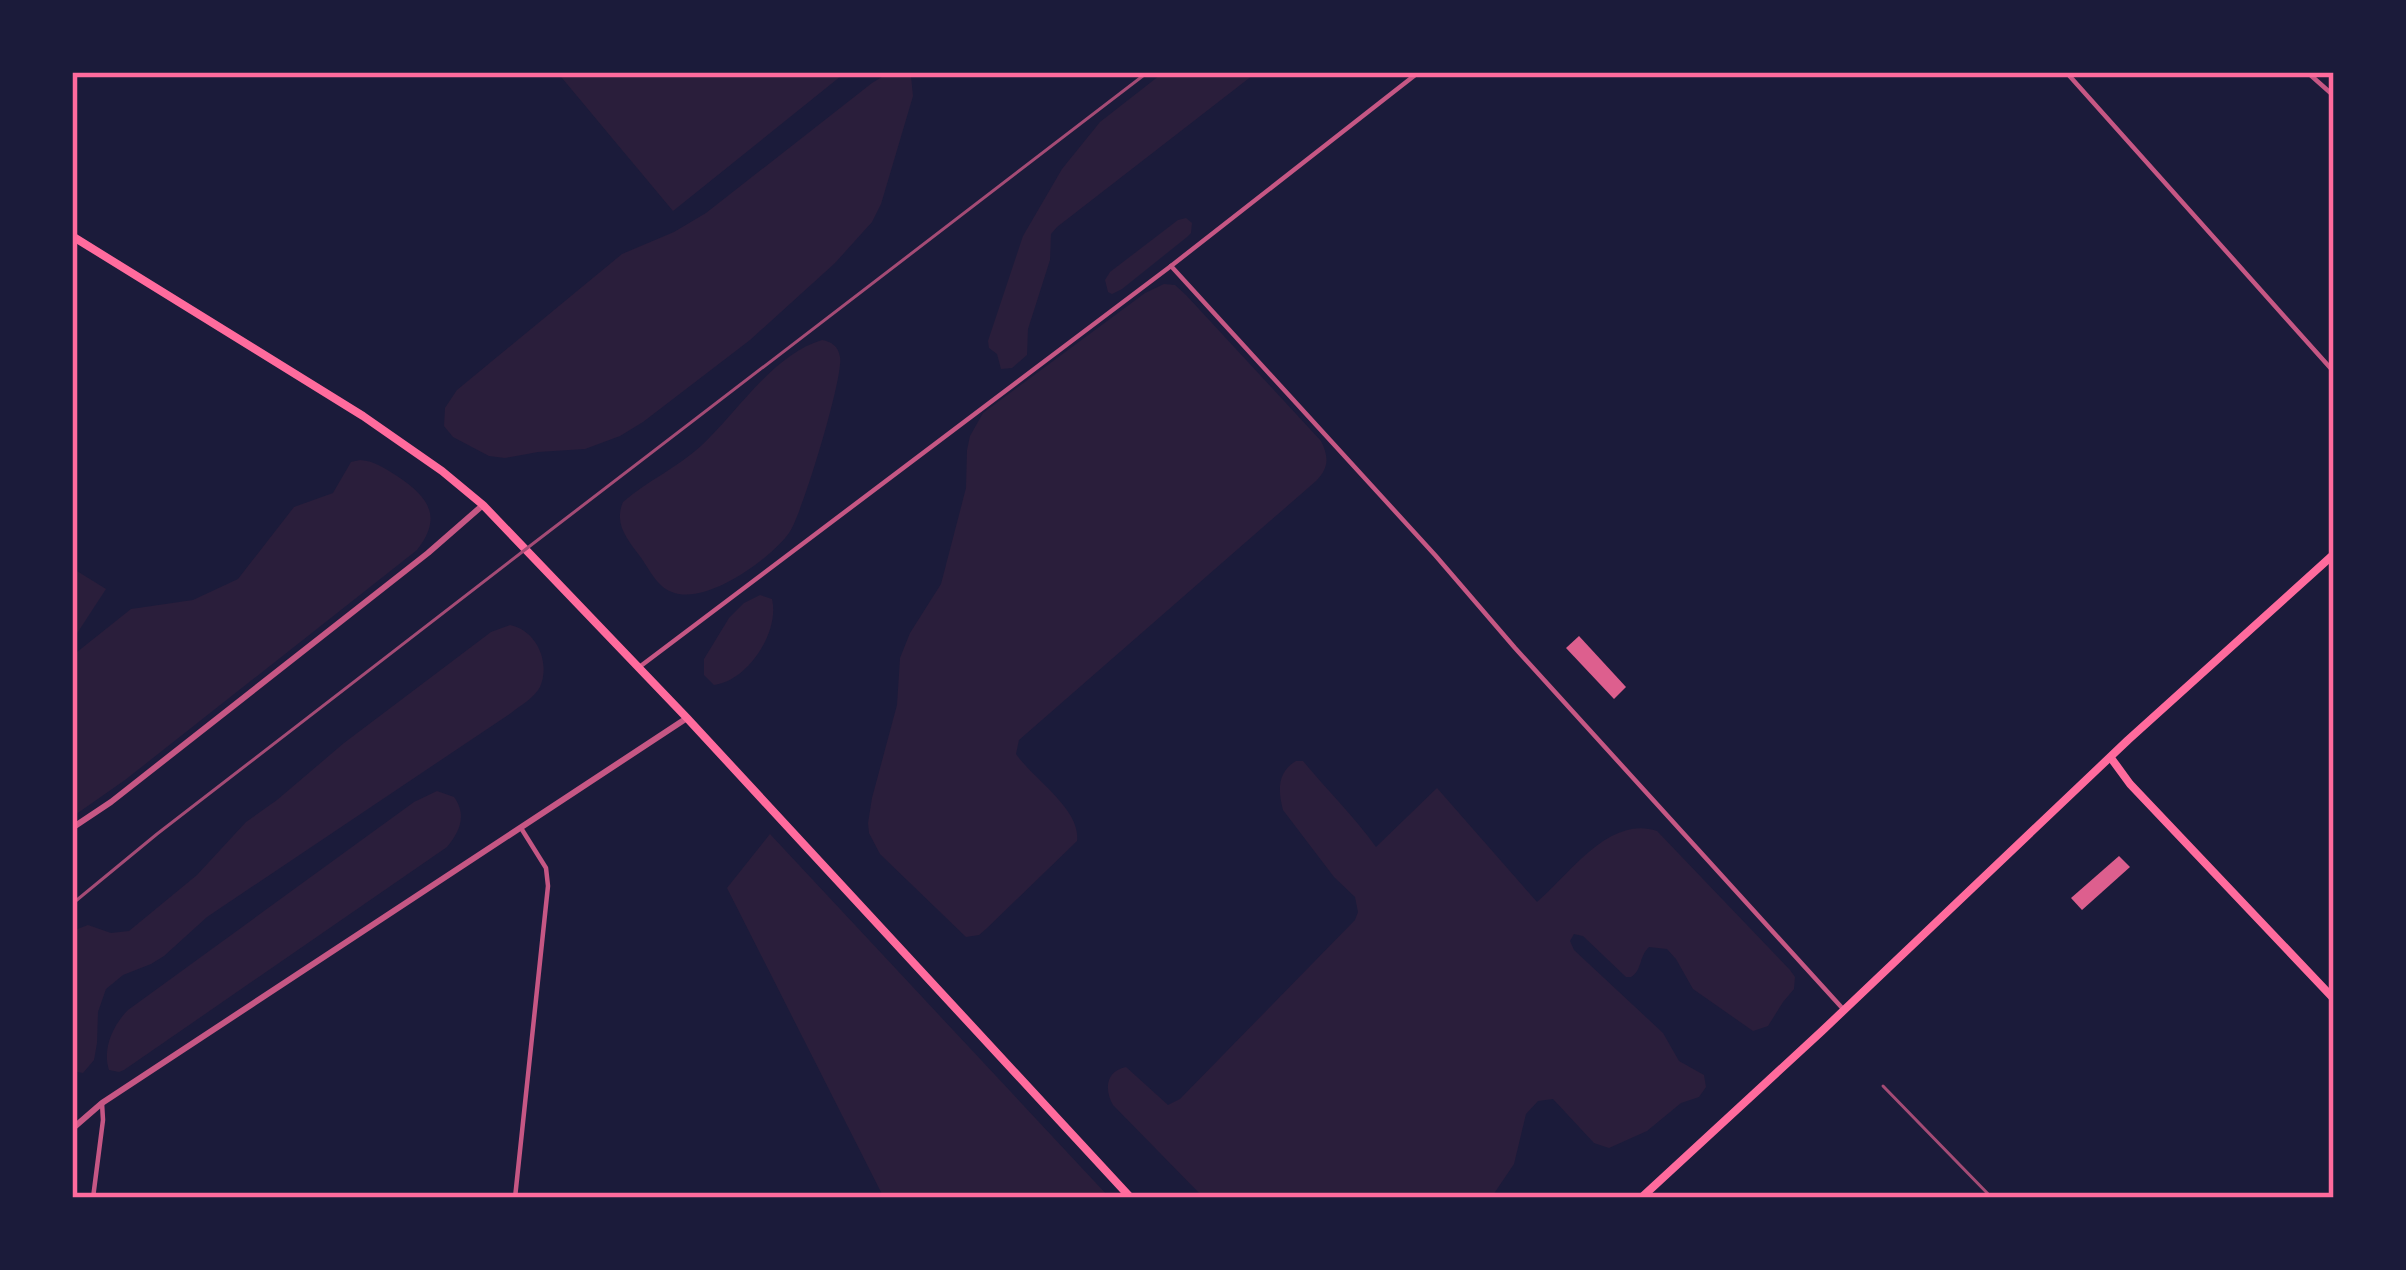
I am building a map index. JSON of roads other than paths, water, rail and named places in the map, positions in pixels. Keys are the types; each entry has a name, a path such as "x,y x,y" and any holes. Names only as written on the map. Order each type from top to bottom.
{"main road":[{"path":"72,236 363,416 482,505 687,718 1131,1198"},
{"path":"1641,1198 2334,554"},
{"path":"2111,758 2130,784 2334,999"}],"street":[{"path":"638,668 1171,266 1419,72"},
{"path":"2066,72 2334,372"},
{"path":"2307,72 2334,97"},
{"path":"1171,266 1844,1010"},
{"path":"72,828 411,567 482,505"},
{"path":"72,1129 102,1103 687,718"},
{"path":"515,1198 548,886 546,868 521,828"},
{"path":"94,1198 102,1103"}],"railway":[{"path":"72,904 1148,72"},
{"path":"1883,1086 1992,1198"}]}
